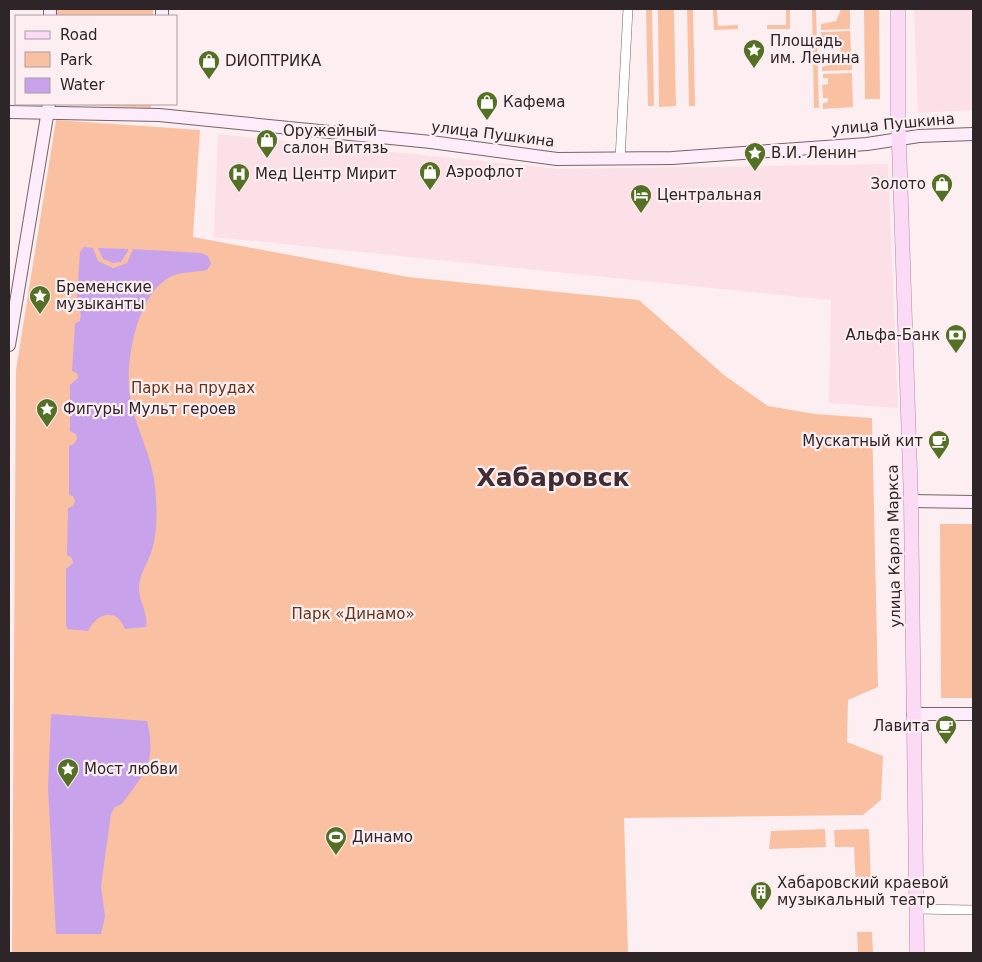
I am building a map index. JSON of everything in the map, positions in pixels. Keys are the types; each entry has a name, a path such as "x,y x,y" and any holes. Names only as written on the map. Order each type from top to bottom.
{"main road":[{"name":"улица Карла Маркса","path":"898,9 911,501 917,953"}],"street":[{"path":"620,158 628,9"},
{"path":"9,345 49,108"},
{"name":"улица Пушкина","path":"9,112 49,108 159,110 557,159 672,158 867,144 919,136 973,134"},
{"path":"911,501 973,502"},
{"path":"913,714 973,714"},
{"path":"916,909 973,910"}],"shaded area":[{"path":"914,9 973,9 973,110 918,113"},
{"path":"218,134 559,169 888,164 898,408 829,403 831,300 214,237"}],"green space":[{"path":"57,9 153,9 153,15 57,15"},
{"path":"646,9 652,9 654,106 648,106"},
{"path":"658,9 674,9 676,106 659,107"},
{"path":"687,9 693,9 695,106 689,106"},
{"path":"713,9 717,9 718,26 738,25 738,29 714,30"},
{"path":"786,9 790,9 790,29 767,29 767,25 786,25"},
{"path":"812,9 816,9 819,108 814,108"},
{"path":"841,9 850,9 850,29 821,30 821,24 836,21"},
{"path":"864,9 879,9 880,99 865,99"},
{"path":"850,31 852,70 822,71 822,67 836,62 841,50 834,39 821,38 821,32"},
{"path":"852,73 853,107 823,109 823,103 828,102 828,98 823,98 822,85 828,84 828,78 823,78 823,74"},
{"path":"80,105 151,105 151,108"},
{"name":"Парк «Динамо»","path":"56,120 200,130 193,237 408,277 639,300 724,375 768,406 815,414 872,418 878,687 848,700 847,742 883,756 881,800 863,815 624,818 628,953 12,953 16,370"},
{"path":"940,524 973,524 973,698 941,698"},
{"path":"825,829 826,847 769,849 771,831"},
{"path":"869,829 871,885 856,886 854,847 835,847 834,830"},
{"path":"857,932 872,932 873,953 858,953"}],"water":[{"path":"84,247 93,248 98,261 113,268 127,263 133,249 201,253 208,256 211,264 207,270 174,275 158,286 148,299 141,315 131,352 129,387 131,402 151,464 156,502 154,542 139,586 147,622 146,627 125,629 117,617 112,615 106,615 96,620 88,631 67,629 66,624 66,569 73,563 72,558 67,555 68,508 73,506 75,501 73,496 69,495 69,446 74,444 77,439 76,434 70,431 70,385 78,378 77,373 72,371 75,323 80,321 81,313 76,309 80,252"},
{"path":"98,248 128,249 128,251 121,262 113,263 103,259"},
{"path":"51,714 147,721 151,747 147,766 143,775 122,804 115,807 111,814 101,886 105,916 101,934 56,934 48,788"}],"place":[{"name":"Площадь им. Ленина","path":"754,69"},
{"name":"DИОПТРИКА","path":"209,80"},
{"name":"Кафема","path":"487,121"},
{"name":"Оружейный салон Витязь","path":"267,159"},
{"name":"В.И. Ленин","path":"755,172"},
{"name":"Аэрофлот","path":"430,191"},
{"name":"Мед Центр Мирит","path":"239,193"},
{"name":"Золото","path":"942,203"},
{"name":"Центральная","path":"641,214"},
{"name":"Бременские музыканты","path":"40,315"},
{"name":"Альфа-Банк","path":"956,354"},
{"name":"Фигуры Мульт героев","path":"47,428"},
{"name":"Мускатный кит","path":"939,460"},
{"name":"Лавита","path":"946,745"},
{"name":"Мост любви","path":"68,788"},
{"name":"Динамо","path":"336,856"},
{"name":"Хабаровский краевой музыкальный театр","path":"761,911"}],"district":[{"name":"Хабаровск","path":"553,477"}],"park label":[{"name":"Парк на прудах","path":"193,388"}]}
